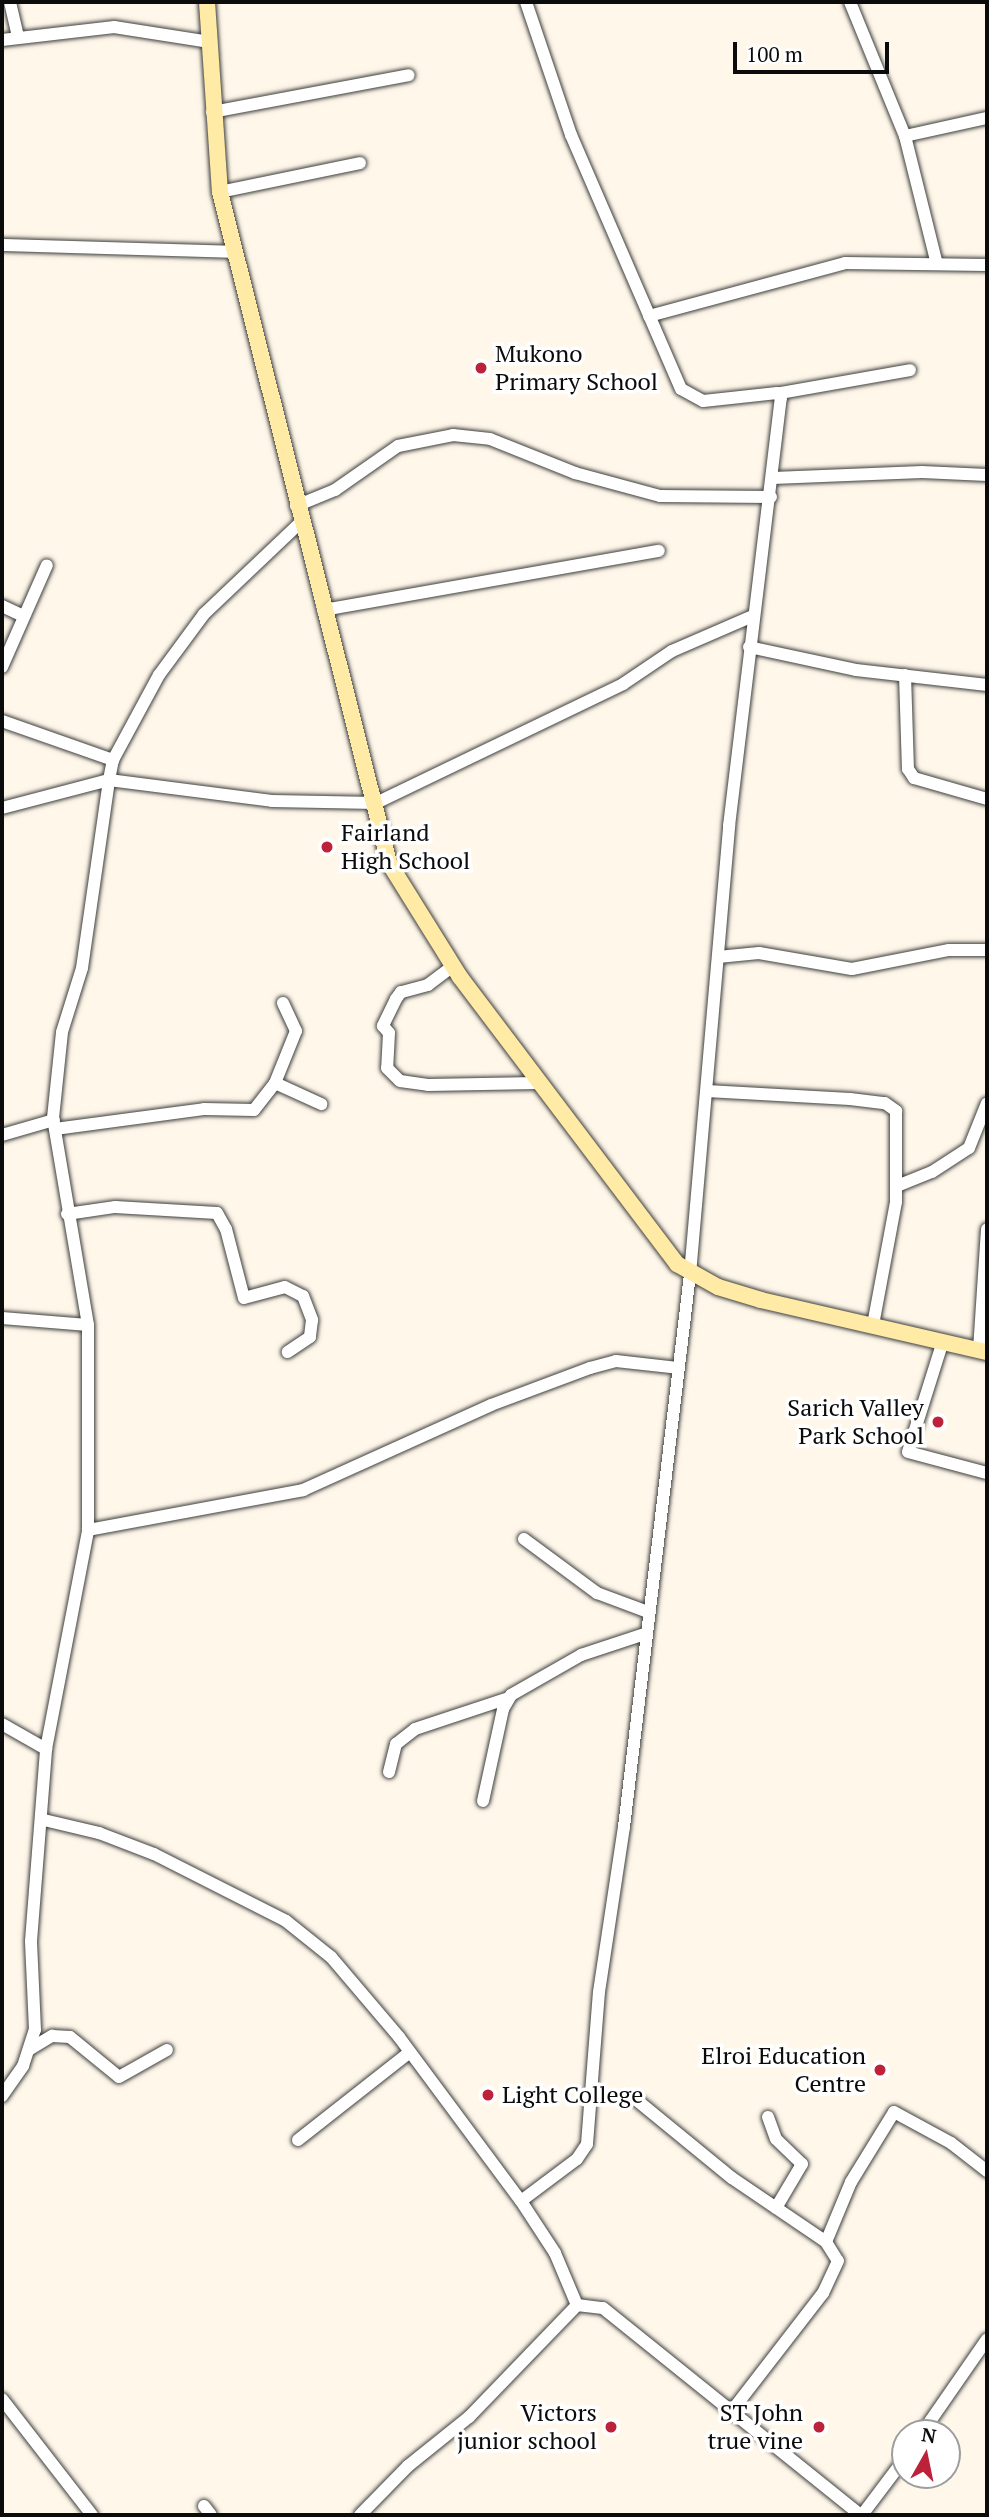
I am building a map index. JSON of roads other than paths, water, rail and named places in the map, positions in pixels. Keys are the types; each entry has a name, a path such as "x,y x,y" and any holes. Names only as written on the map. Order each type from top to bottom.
{"street":[{"path":"10,2 18,37"},
{"path":"207,2 212,112 220,192 300,523 376,803 389,863 453,966 537,1083 664,1251 690,1274 761,1300 983,1351 987,1228"},
{"path":"526,2 571,135 681,389 690,398 703,401 780,393 909,370"},
{"path":"850,2 905,136 937,264"},
{"path":"2,40 114,27 210,42"},
{"path":"212,112 409,75"},
{"path":"905,136 987,118"},
{"path":"220,192 360,163"},
{"path":"2,245 233,252"},
{"path":"649,316 845,263 987,265"},
{"path":"521,2201 577,2159 587,2144 599,1992 690,1274 749,647 771,498 780,393"},
{"path":"296,506 335,490 398,446 453,435 490,439 575,473 660,496 771,498"},
{"path":"773,478 922,472 987,475"},
{"path":"2,2096 30,2049 35,2030 31,1941 44,1820 46,1749 88,1530 89,1325 67,1214 54,1124 62,1032 82,968 108,780 113,760 159,676 204,614 300,523"},
{"path":"323,610 659,551"},
{"path":"2,667 47,565"},
{"path":"2,606 23,616"},
{"path":"2,808 108,780 272,801 376,803 623,684 672,650 753,616"},
{"path":"749,647 905,675 987,685"},
{"path":"905,675 908,769 919,782 987,799"},
{"path":"2,721 113,760"},
{"path":"718,957 760,953 852,969 948,950 987,950"},
{"path":"453,966 428,985 401,992 396,999 383,1026 389,1033 387,1068 400,1081 428,1085 537,1083"},
{"path":"2,1135 54,1124 204,1109 254,1111 275,1083 296,1031 283,1003"},
{"path":"275,1083 321,1104"},
{"path":"707,1091 885,1103 896,1111 897,1186 873,1325"},
{"path":"897,1186 932,1172 969,1147 987,1102"},
{"path":"67,1214 115,1207 217,1213 226,1229 240,1294 244,1298 285,1287 303,1296 312,1320 310,1336 288,1352"},
{"path":"2,1318 89,1325"},
{"path":"943,1341 908,1452 987,1473"},
{"path":"88,1530 303,1490 491,1405 590,1368 616,1361 678,1368"},
{"path":"524,1539 580,1583 648,1612"},
{"path":"388,1772 396,1744 415,1729 509,1698 547,1671 645,1634"},
{"path":"483,1801 509,1698"},
{"path":"2,1724 46,1749"},
{"path":"44,1820 99,1833 154,1854 286,1921 331,1957 410,2052 521,2201 555,2253 577,2305"},
{"path":"30,2049 52,2036 70,2037 119,2077 167,2050"},
{"path":"298,2140 410,2052"},
{"path":"639,2102 776,2208 826,2242 838,2261 832,2277 731,2412"},
{"path":"826,2242 851,2182 894,2112 951,2143 987,2171"},
{"path":"768,2118 776,2139 802,2164 776,2208"},
{"path":"577,2305 603,2308 861,2515 891,2476"},
{"path":"360,2515 408,2466 478,2408 577,2305"},
{"path":"932,2419 987,2339"},
{"path":"2,2399 92,2515"}],"place":[{"name":"Mukono Primary School","path":"481,368"},
{"name":"Fairland High School","path":"327,847"},
{"name":"Sarich Valley Park School","path":"938,1422"},
{"name":"Elroi Education Centre","path":"880,2070"},
{"name":"Light College","path":"488,2095"},
{"name":"Victors junior school","path":"611,2427"},
{"name":"ST John true vine","path":"819,2427"}]}
